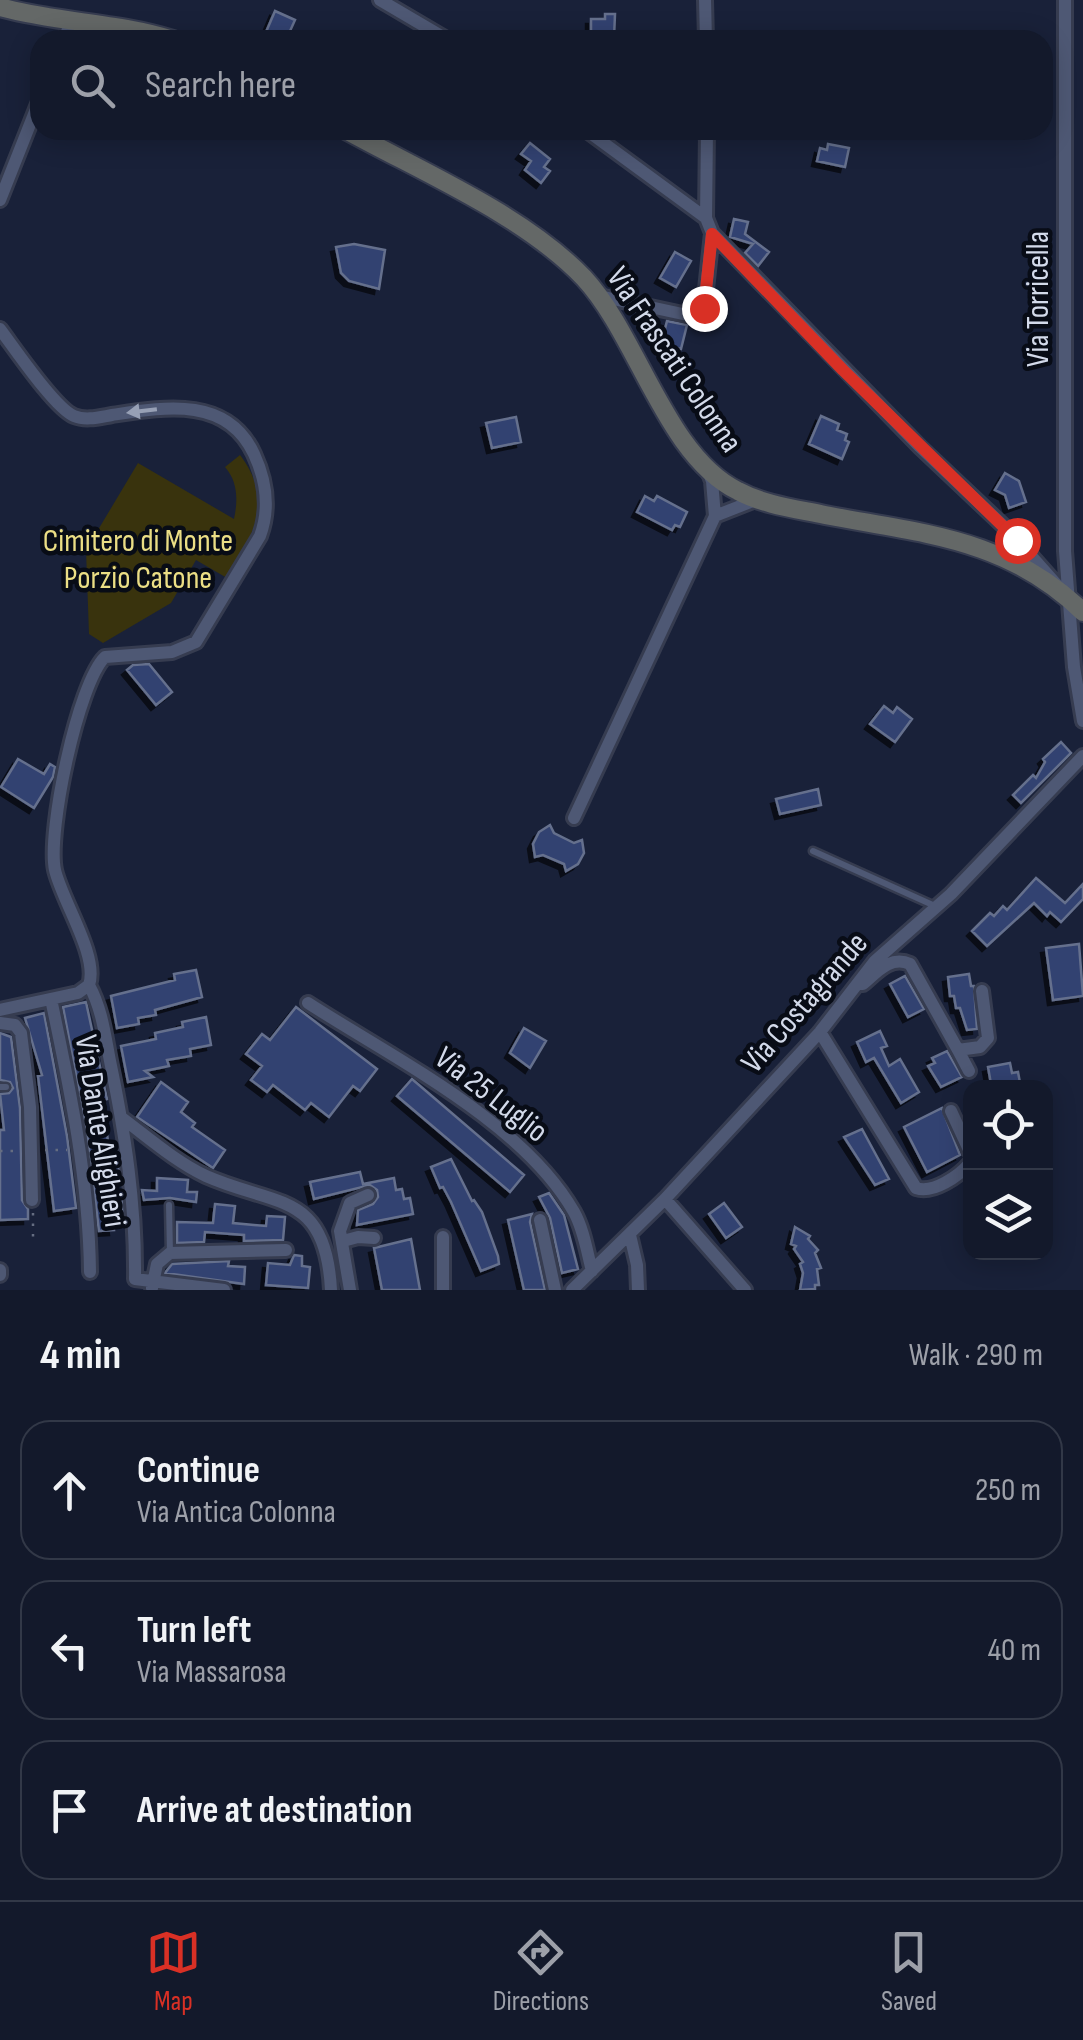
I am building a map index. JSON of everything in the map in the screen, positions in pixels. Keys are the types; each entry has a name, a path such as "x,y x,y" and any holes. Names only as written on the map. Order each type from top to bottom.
{"street":[{"path":"380,0 431,30"},
{"path":"705,0 706,30"},
{"name":"Via Torricella","path":"1064,0 1065,538 1069,598"},
{"path":"0,7 37,17 138,30"},
{"path":"68,30 71,21"},
{"path":"0,200 30,124"},
{"name":"Via Frascati Colonna","path":"364,140 524,229 565,260 599,296 676,428 706,466 729,487 758,499 976,545 1027,568 1083,612"},
{"path":"600,140 706,218"},
{"path":"707,140 706,218 712,234 869,396 1010,532 1069,598 1083,722"},
{"path":"599,296 683,314 699,313 706,302 712,234"},
{"path":"0,329 60,406 73,416 89,418 181,408 214,414 236,426 253,451 263,478 266,517 256,544 199,639 172,652 106,657 86,688 76,714 53,855 58,880 92,970 89,986 100,1010 122,1118 134,1211 135,1279 152,1286 224,1290"},
{"path":"574,818 715,516 712,481 706,466"},
{"path":"715,516 758,499"},
{"name":"Via Costagrande","path":"572,1290 665,1199 820,1032 881,956 938,907 1083,756"},
{"path":"842,1002 885,966 904,961 919,975 969,1072"},
{"path":"0,1010 78,993 89,986"},
{"path":"958,1050 980,1046 988,1038 982,991"},
{"name":"Via Dante Alighieri","path":"50,999 88,1208 90,1272"},
{"name":"Via 25 Luglio","path":"308,1003 454,1096 518,1148 574,1212 592,1272"},
{"path":"0,1023 16,1025 21,1033 30,1107 32,1200"},
{"path":"820,1032 916,1188 930,1190 964,1170"},
{"path":"951,1111 963,1137"},
{"path":"122,1118 197,1171 304,1212 316,1229 332,1290"},
{"path":"350,1290 340,1224 354,1200 368,1195"},
{"path":"665,1199 745,1290"},
{"path":"540,1220 555,1290"},
{"path":"630,1234 638,1290"},
{"path":"442,1237 444,1290"},
{"path":"342,1242 374,1238"},
{"path":"152,1286 157,1264 170,1252 286,1250"}],"lane":[{"path":"813,851 938,907"},
{"path":"169,1205 170,1252"}],"path":[{"path":"32,1200 34,1237"}],"green space":[{"name":"Cimitero di Monte Porzio Catone","path":"240,455 251,472 258,503 252,533 227,578 196,560 171,603 103,643 89,634 86,550 138,463 234,519 236,492 225,467"}],"building":[{"path":"275,11 295,20 290,30 267,30"},
{"path":"605,14 615,14 614,30 591,30 591,19 605,19"},
{"path":"530,143 550,159 544,167 550,171 541,183 525,170 531,161 521,154"},
{"path":"828,144 849,148 845,167 817,161 820,148 827,150"},
{"path":"734,219 748,222 745,234 769,252 758,266 745,253 753,244 730,237"},
{"path":"354,244 385,250 379,289 349,281 341,273 336,247"},
{"path":"675,252 691,261 676,287 660,278"},
{"path":"667,321 687,325 681,349 661,344"},
{"path":"821,416 839,424 837,430 847,434 845,440 849,442 842,459 809,444"},
{"path":"516,417 521,442 492,448 486,423"},
{"path":"1005,473 1019,481 1026,502 1009,508 1005,495 995,490"},
{"path":"645,496 654,501 657,496 687,512 680,527 675,525 672,530 637,512"},
{"path":"149,664 172,692 156,705 127,670 133,665"},
{"path":"884,706 893,713 897,707 912,719 895,742 870,724"},
{"path":"1061,742 1071,753 1021,803 1013,795 1033,775 1036,778 1043,759"},
{"path":"18,759 44,774 50,764 55,767 34,808 1,787"},
{"path":"818,789 821,805 780,814 776,799"},
{"path":"550,825 554,833 574,843 582,840 584,853 578,864 566,871 564,864 543,855 535,857 533,844 539,832"},
{"path":"1036,878 1065,903 1083,884 1083,899 1061,922 1050,912 1047,916 1034,903 987,946 972,931 990,913 994,916 1003,906 1007,910"},
{"path":"1079,944 1083,996 1053,1000 1046,948"},
{"path":"196,970 202,997 155,1010 156,1015 138,1018 139,1024 117,1028 111,996 175,980 174,974"},
{"path":"969,974 974,986 977,1029 967,1030 954,996 950,996 948,977"},
{"path":"905,976 924,1009 908,1017 890,984"},
{"path":"86,1002 107,1099 103,1100 108,1142 99,1143 103,1166 118,1164 119,1170 120,1180 106,1182 110,1202 122,1201 123,1221 113,1222 114,1230 99,1231 87,1133 63,1007"},
{"path":"296,1007 377,1069 360,1091 353,1086 329,1117 311,1103 305,1110 273,1085 267,1092 251,1080 262,1066 246,1054 262,1034 270,1040"},
{"path":"44,1013 76,1208 54,1211 38,1076 42,1075 25,1018"},
{"path":"206,1017 211,1045 190,1049 191,1056 167,1060 169,1066 145,1071 153,1077 128,1082 121,1046 156,1039 155,1033"},
{"path":"524,1028 546,1041 530,1068 510,1053"},
{"path":"880,1031 887,1046 881,1048 889,1066 900,1059 919,1092 901,1103 874,1058 866,1062 857,1042"},
{"path":"0,1033 11,1037 20,1108 22,1200 28,1209 28,1219 0,1220 0,1130 4,1130 0,1094 13,1088 10,1082 0,1080"},
{"path":"947,1051 962,1077 941,1087 928,1066 935,1063 932,1058"},
{"path":"1010,1063 1012,1073 1018,1072 1020,1080 990,1080 988,1067"},
{"path":"412,1079 524,1175 510,1192 397,1096"},
{"path":"161,1082 188,1102 181,1112 195,1123 192,1127 225,1150 213,1168 137,1117"},
{"path":"942,1108 960,1155 927,1172 904,1127"},
{"path":"862,1129 889,1179 875,1185 844,1137"},
{"path":"451,1159 472,1201 482,1212 498,1256 499,1264 481,1271 431,1167"},
{"path":"360,1172 363,1184 394,1178 396,1190 402,1189 404,1199 410,1198 413,1214 357,1225 358,1210 373,1204 378,1197 377,1190 370,1185 314,1199 310,1182"},
{"path":"157,1178 188,1180 187,1192 197,1192 196,1202 144,1200 142,1190 157,1191"},
{"path":"549,1193 564,1215 578,1269 562,1273 550,1218 539,1197"},
{"path":"724,1203 742,1227 726,1238 709,1214"},
{"path":"215,1204 235,1206 233,1223 266,1226 267,1216 285,1217 283,1240 244,1241 244,1235 205,1232 204,1242 177,1243 177,1222 213,1223"},
{"path":"532,1214 530,1222 545,1290 524,1290 508,1220"},
{"path":"795,1227 810,1236 808,1239 818,1250 815,1253 821,1268 817,1269 819,1285 815,1289 800,1290 803,1262 794,1249 796,1246 791,1244"},
{"path":"411,1239 420,1290 382,1290 374,1248"},
{"path":"294,1255 302,1256 302,1266 310,1267 308,1288 266,1285 268,1263 290,1265"},
{"path":"229,1261 228,1266 245,1267 244,1284 165,1273 172,1264"}],"route":[{"path":"704,308 712,234 920,448 1017,540"}]}
